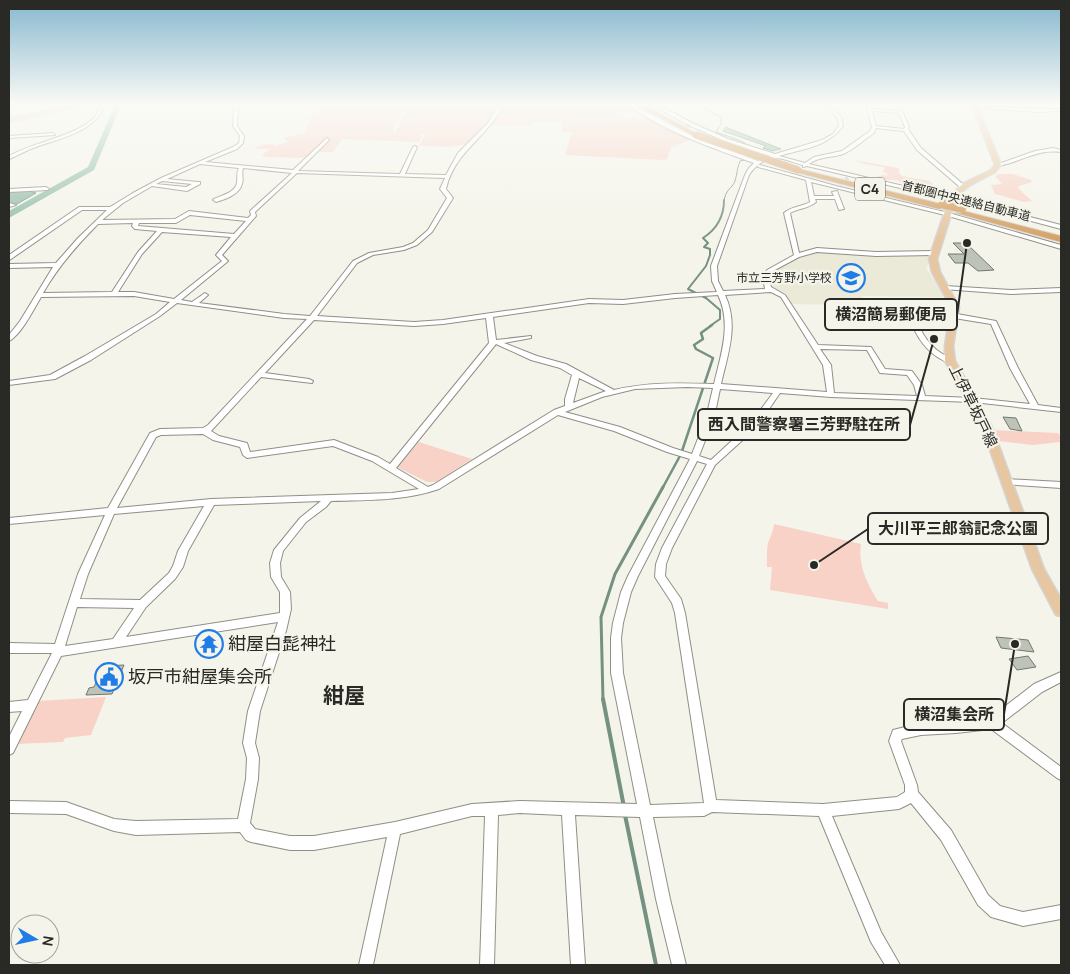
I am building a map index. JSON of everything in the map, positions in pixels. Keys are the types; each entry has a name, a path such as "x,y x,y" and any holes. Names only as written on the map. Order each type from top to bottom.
{"highway":[{"name":"首都圏中央連絡自動車道","path":"749,150 802,168 944,208 960,210 1061,234"}],"main road":[{"path":"954,315 952,300 934,265 944,208 963,187 988,175 997,168 998,165 992,150"},
{"name":"上伊草坂戸線","path":"954,315 948,346 950,361 990,434 1038,569 1061,611"}],"street":[{"path":"9,158 21,150"},
{"path":"9,339 24,322 56,265 119,203 162,180 229,150"},
{"path":"9,383 43,379 62,373 141,327 176,301 225,261 219,255 254,214 252,212 316,150"},
{"path":"402,175 413,150"},
{"path":"205,432 312,318 355,262 371,254 415,244 430,231 450,198 444,189 448,176 464,150"},
{"path":"724,150 808,180 944,208 1061,247"},
{"path":"755,150 802,168 955,198 1061,234"},
{"path":"679,965 616,673 618,624 633,576 695,457 710,418 727,342 729,322 727,307 715,281 714,266 742,192 759,164 773,157 797,150"},
{"path":"802,168 810,160 839,154 847,150"},
{"path":"921,150 963,187"},
{"path":"998,165 1033,153 1054,150"},
{"path":"823,157 825,171"},
{"path":"200,163 257,169 264,172 448,176"},
{"path":"216,200 232,193 238,188 240,182 238,173 241,168"},
{"path":"250,176 257,169"},
{"path":"152,185 187,189 198,183 162,180"},
{"path":"797,256 787,213 793,208 810,205 813,202 808,180"},
{"path":"837,186 841,209"},
{"path":"9,190 46,189"},
{"path":"812,197 838,198"},
{"path":"9,258 81,208 112,209"},
{"path":"98,222 176,222 189,212 249,220"},
{"path":"137,221 135,226 137,228 235,236"},
{"path":"114,294 140,253 161,230"},
{"path":"832,395 827,365 783,296 768,288 767,273 774,267 797,256 817,250 876,254 935,253"},
{"path":"9,266 56,265"},
{"path":"945,288 1011,292 1061,290"},
{"path":"38,295 134,294 193,304 312,318 405,324 443,322 588,301 623,302 772,290"},
{"path":"193,304 205,295"},
{"path":"917,321 896,315 894,310 855,312 859,316 917,321 954,315 994,322 1014,368 1035,407"},
{"path":"490,316 494,342"},
{"path":"917,321 918,330 938,356 950,361"},
{"path":"392,468 494,342 529,337"},
{"path":"494,342 534,358 563,366 613,392"},
{"path":"816,347 869,348 883,371 910,372 918,385 921,397"},
{"path":"570,407 569,399 576,374"},
{"path":"259,375 309,381"},
{"path":"9,521 211,502 392,496 427,490 446,481 557,412 613,392 651,386 717,386 832,395 973,400 1061,410"},
{"path":"710,806 680,613 677,602 660,577 661,564 667,548 712,462 753,426 778,391"},
{"path":"557,412 617,429 670,450 712,462"},
{"path":"9,749 58,650 89,559 111,511 153,436 160,432 205,432 216,438 244,445 247,455 334,443 376,459 427,490"},
{"path":"1006,482 1061,485"},
{"path":"329,498 303,520 279,550 276,563 276,577 286,598 281,631 254,711 249,743 253,758 252,779 243,825 251,835 290,843 314,842 395,829 472,810 520,807 645,811 704,810 710,806 823,810 899,803 912,795"},
{"path":"116,643 142,604 175,571 183,551 211,502"},
{"path":"73,603 142,604"},
{"path":"9,648 58,650 284,617"},
{"path":"1061,678 1038,688 993,723 956,728 921,729 898,734 896,741 912,785 912,795 946,835 983,900 996,912 1022,919 1061,912"},
{"path":"9,707 32,705"},
{"path":"993,723 1061,774"},
{"path":"9,807 66,808 114,825 136,828 243,825"},
{"path":"487,965 492,809"},
{"path":"568,810 578,965"},
{"path":"823,810 876,937 893,965"},
{"path":"366,965 395,829"}],"shaded area":[{"path":"268,150 334,150 317,152 302,158 265,157 262,155"},
{"path":"566,150 670,150 667,159 663,160 565,155"},
{"path":"854,160 898,168 902,176 930,181 937,189 920,189 895,180 881,179 877,176 890,175 882,171 885,169 883,167 864,164"},
{"path":"999,174 1013,174 1031,180 1032,182 1018,188 1032,201 1024,202 995,194 991,185 1002,184 995,176"},
{"path":"30,191 36,193 17,204 9,205 9,192"},
{"name":"市立三芳野小学校","path":"817,251 928,255 928,266 926,268 945,297 862,296 863,301 841,302 842,305 792,304 785,293 771,289 770,273 780,266"},
{"path":"993,430 1058,433 1061,437 1061,442 1032,445 998,441"},
{"path":"419,442 472,459 436,482 427,482 397,467"},
{"path":"774,524 861,544 862,567 867,581 878,601 888,603 888,609 770,590 772,567 767,567 767,550"},
{"path":"106,697 91,735 65,738 63,742 15,744 37,701"}],"building":[{"path":"953,243 966,243 994,270 978,271 968,263 955,263 948,254 964,254"},
{"path":"1003,417 1016,418 1022,431 1010,429"},
{"path":"996,637 1028,640 1034,652 1001,648"},
{"name":"紺屋白髭神社","path":"218,639 216,647 200,651 202,640"},
{"path":"1028,656 1036,667 1017,670 1009,659"},
{"name":"坂戸市紺屋集会所","path":"124,665 112,694 86,695 89,688 94,687 103,666"}],"waterway":[{"path":"9,215 91,168 99,150"},
{"path":"724,202 727,192 734,184 740,161 749,159 750,154 756,150"},
{"path":"710,326 720,319 720,310 706,298 688,289 706,266 710,249 704,247 708,243 703,238 719,222 723,212 724,200"},
{"path":"662,489 681,454 713,358 696,349 694,345 703,339 701,333 712,325"},
{"path":"603,700 601,617 615,574 663,487"},
{"path":"603,699 624,807"},
{"path":"625,815 656,965"}],"tunnel":[{"path":"840,184 848,178"}],"place":[{"name":"横沼簡易郵便局","path":"967,243"},
{"name":"市立三芳野小学校","path":"851,278"},
{"name":"西入間警察署三芳野駐在所","path":"934,339"},
{"name":"大川平三郎翁記念公園","path":"814,565"},
{"name":"紺屋白髭神社","path":"209,644"},
{"name":"横沼集会所","path":"1015,644"},
{"name":"坂戸市紺屋集会所","path":"109,677"}],"district":[{"name":"紺屋","path":"344,696"}]}
